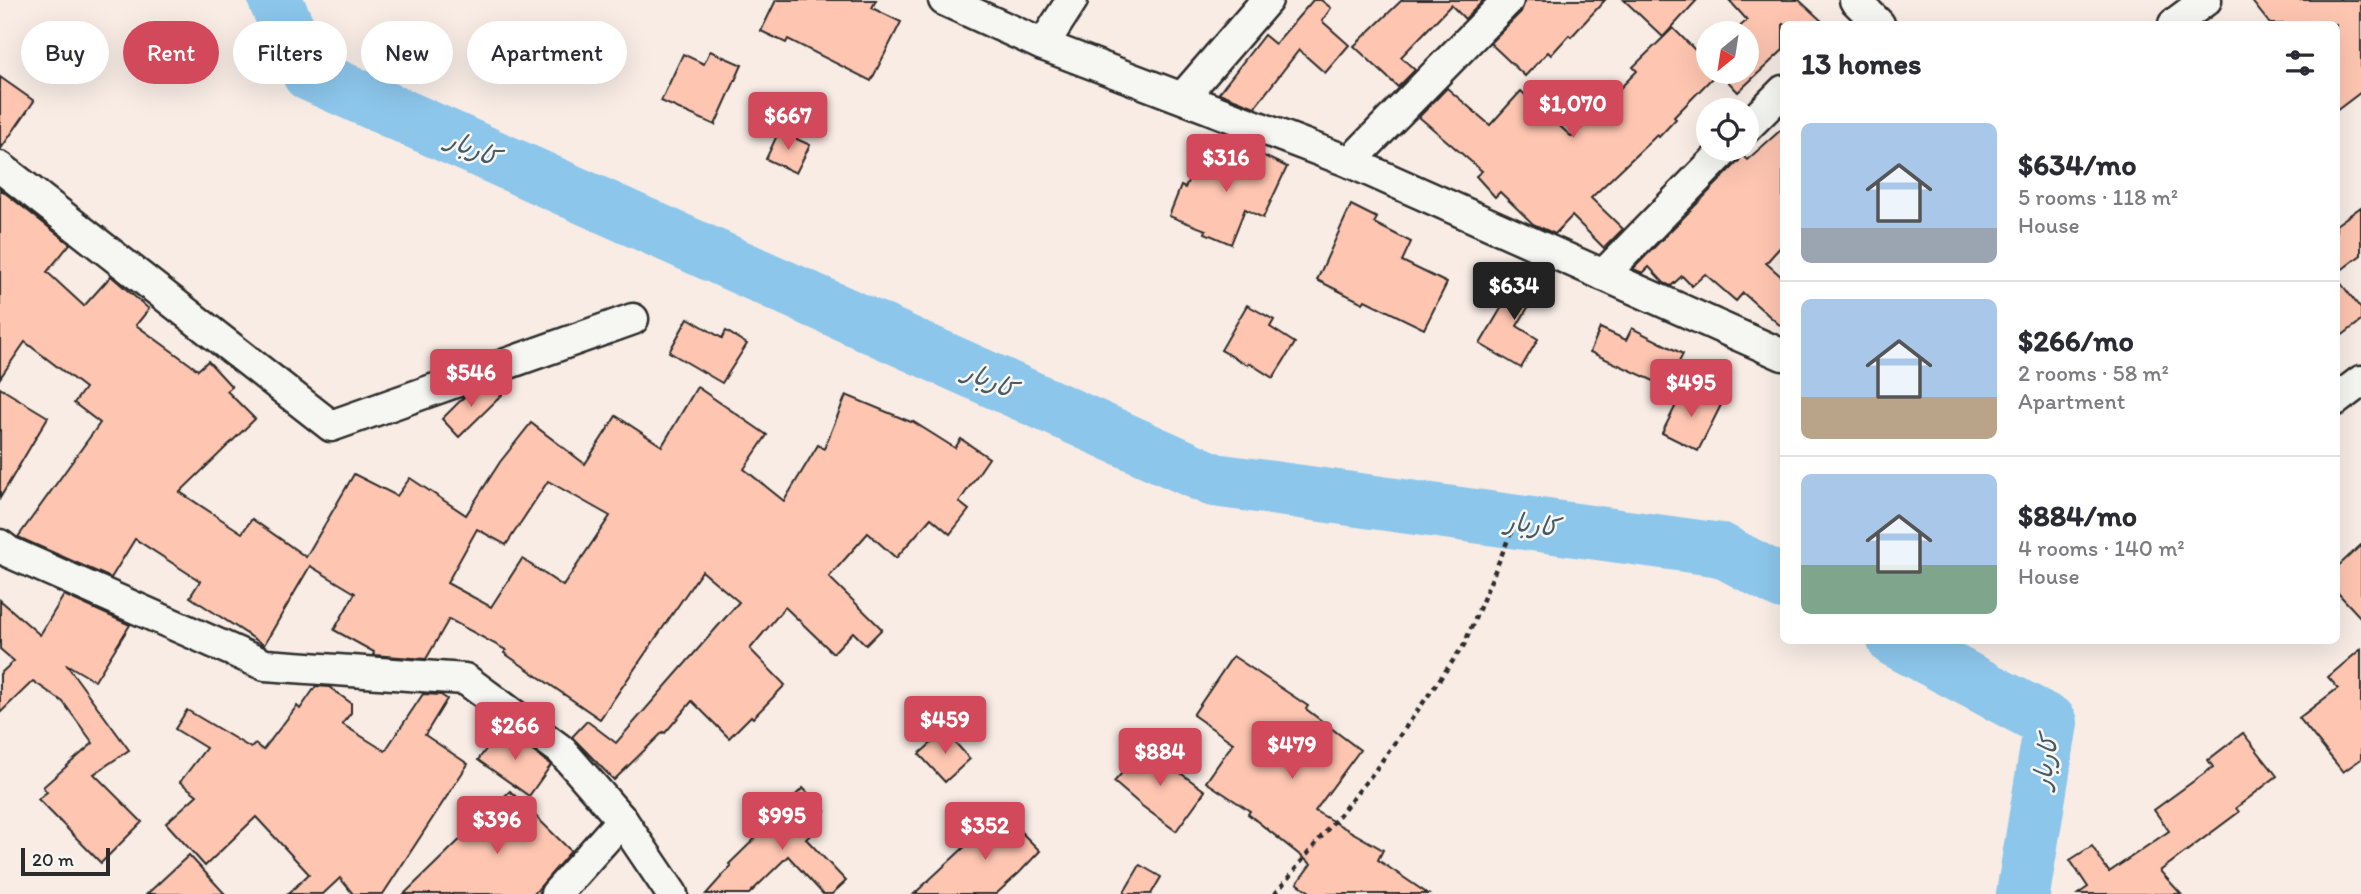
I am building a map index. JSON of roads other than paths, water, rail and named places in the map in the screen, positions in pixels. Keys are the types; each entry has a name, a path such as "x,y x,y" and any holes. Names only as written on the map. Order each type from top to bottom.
{"street":[{"path":"944,0 1043,45 1350,162 1780,354"},
{"path":"1043,45 1072,0"},
{"path":"1183,97 1267,0"},
{"path":"1350,162 1508,0"},
{"path":"2178,21 2206,0"},
{"path":"1759,115 1780,93"},
{"path":"1603,275 1714,161"},
{"path":"0,167 331,426 633,319"},
{"path":"2340,397 2361,381"},
{"path":"0,545 9,552 265,665 465,679 561,750 622,820 672,894"},
{"path":"556,894 622,820"}],"waterway":[{"name":"کاربار","path":"275,0 309,74 1214,480 1721,550 1780,581"},
{"name":"کاربار","path":"1902,644 2051,723 2023,894"}]}
